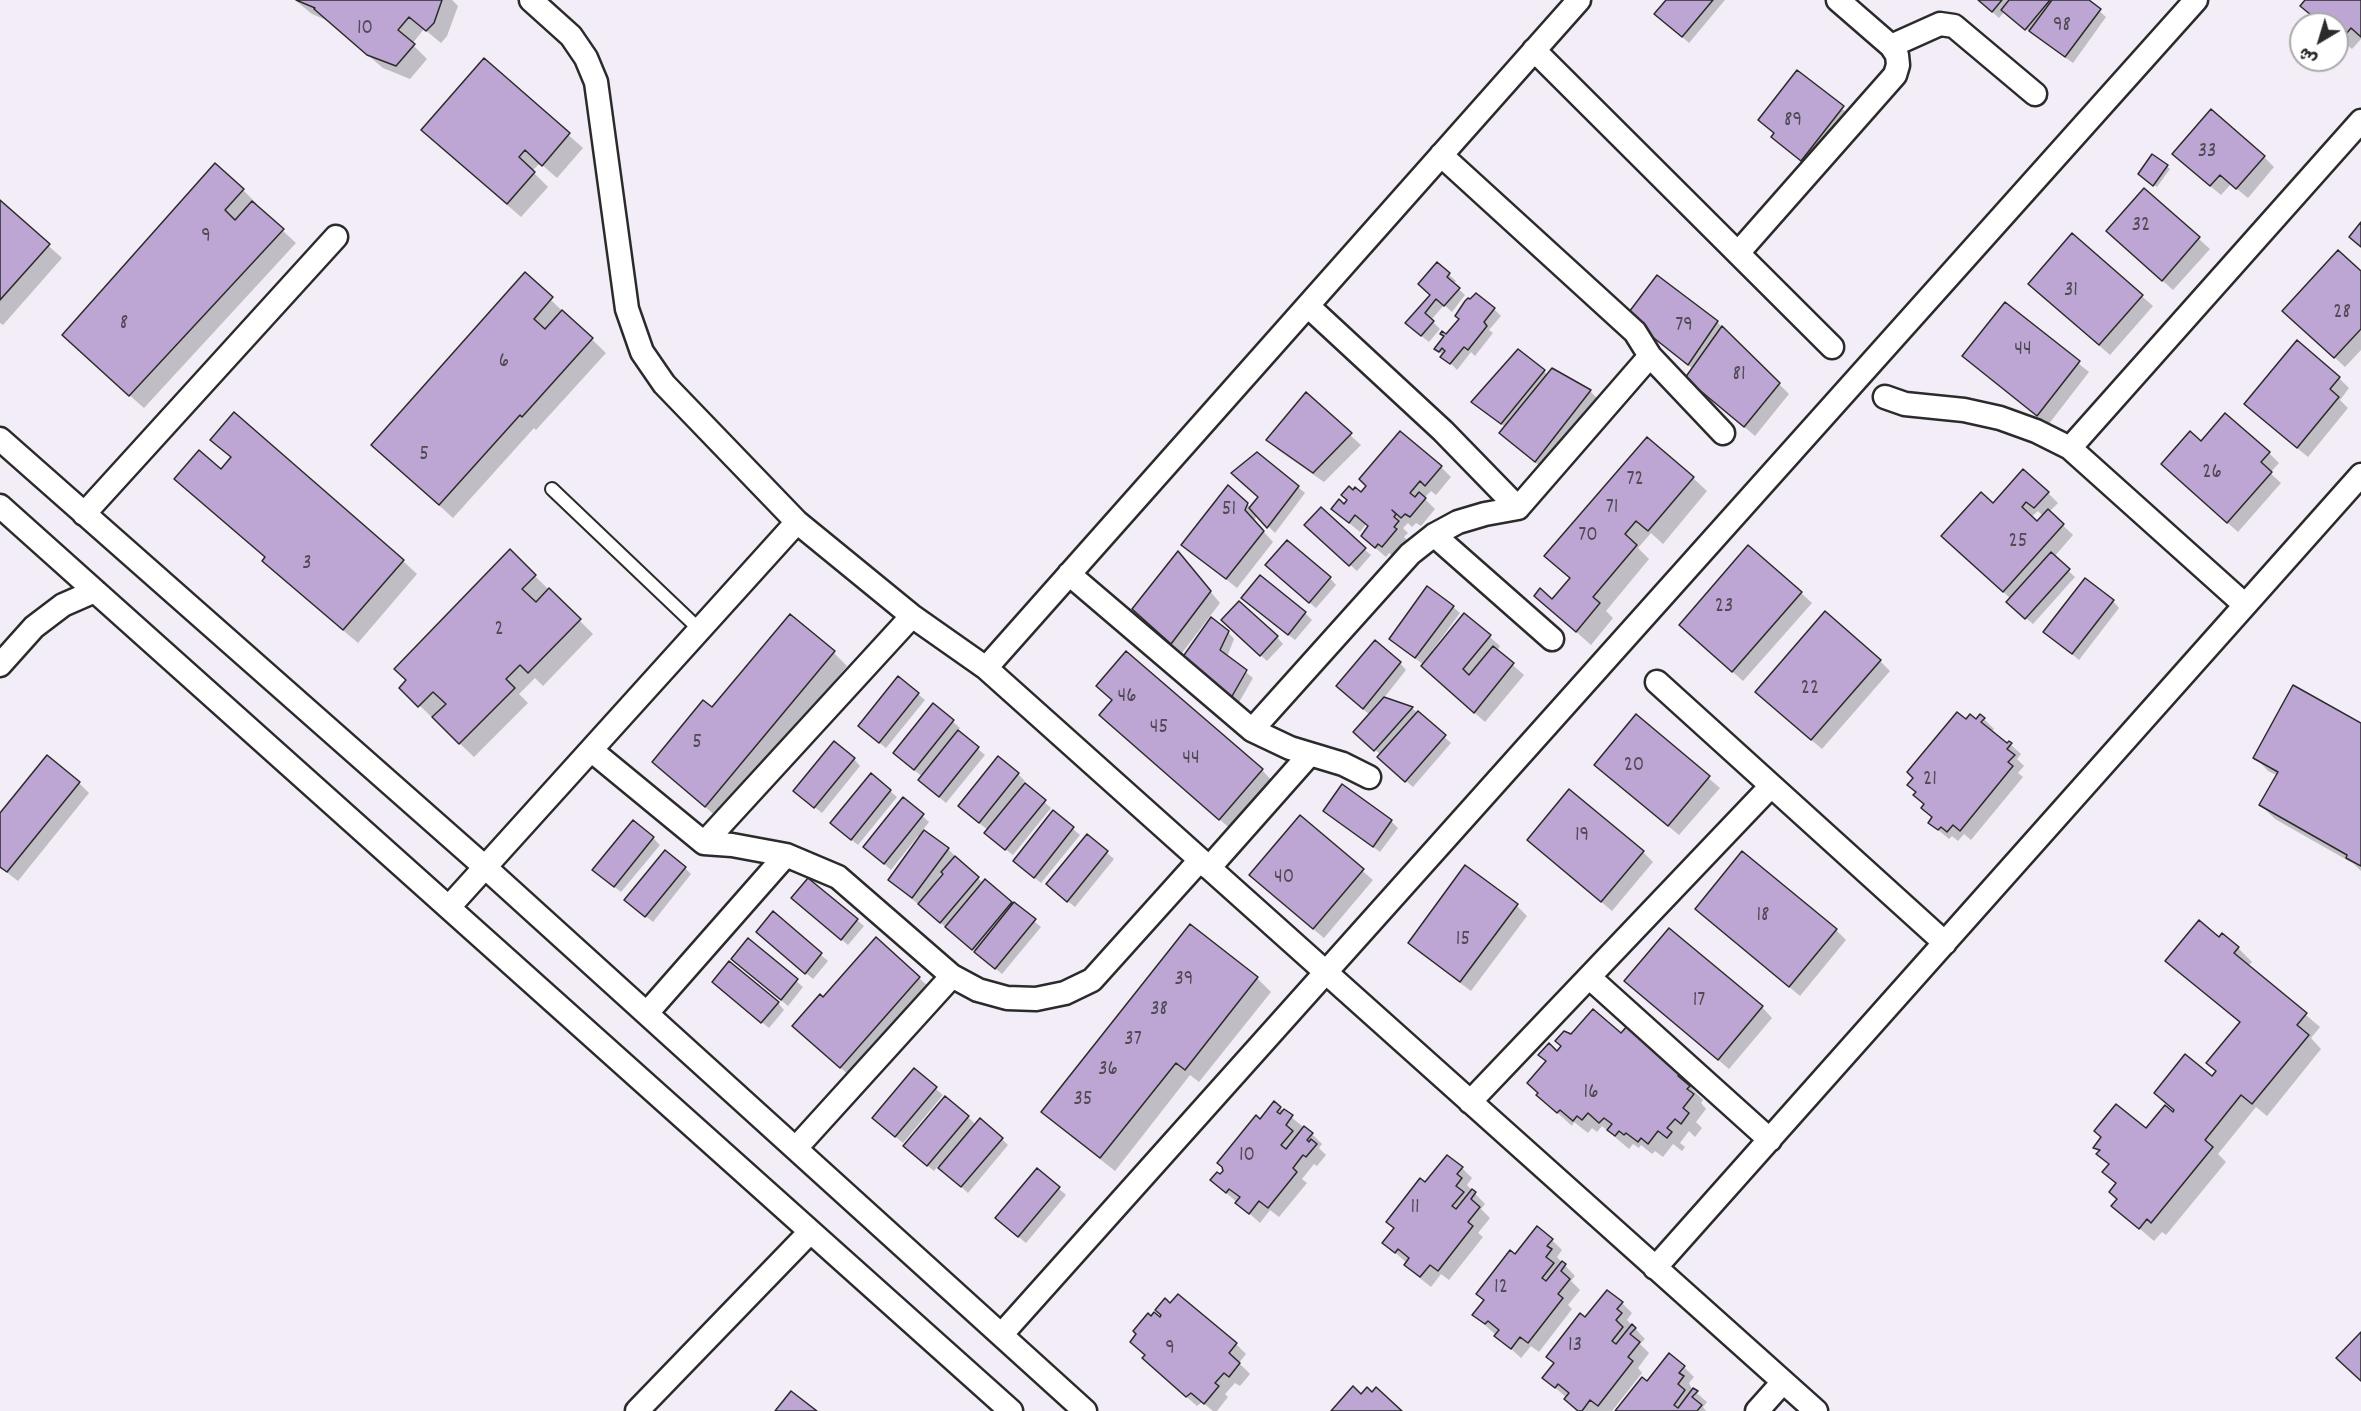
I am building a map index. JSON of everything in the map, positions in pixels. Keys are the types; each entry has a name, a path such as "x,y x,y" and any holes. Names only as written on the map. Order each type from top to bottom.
{"street":[{"path":"531,0 571,36 586,58 596,82 627,309 642,352 664,384 797,522 912,616 986,668 1816,1411"},
{"path":"986,668 1579,0"},
{"path":"1738,253 1894,75 1898,65 1897,55 1891,46 1838,0"},
{"path":"1002,1334 2196,0"},
{"path":"1891,46 1940,24 1954,26 2035,94"},
{"path":"1534,51 1832,347"},
{"path":"2070,448 2361,121"},
{"path":"1442,155 1635,332 1650,356 1723,433"},
{"path":"84,514 336,237"},
{"path":"1308,306 1443,431 1518,507"},
{"path":"1252,730 1410,554 1434,535 1458,522 1518,507 1650,356"},
{"path":"1885,397 1905,404 1964,410 2000,418 2036,431 2070,448 2245,605"},
{"path":"0,439 486,868 1085,1411"},
{"path":"1655,1268 2361,475"},
{"path":"0,506 1011,1411"},
{"path":"449,907 797,522"},
{"path":"1434,535 1552,639"},
{"path":"1069,574 1252,730 1290,748 1349,766 1369,777"},
{"path":"0,665 34,627 63,605 95,591"},
{"path":"704,843 912,616"},
{"path":"1657,682 1945,942"},
{"path":"591,750 704,843 741,846 786,855 838,877 952,976 978,990 1007,998 1036,999 1065,993 1092,980 1310,754"},
{"path":"1470,1102 1771,786"},
{"path":"647,1013 786,855"},
{"path":"796,1148 952,976"},
{"path":"1589,977 1770,1140"},
{"path":"637,1411 810,1232"},
{"path":"1757,1411 1783,1382"}],"lane":[{"path":"552,489 700,630"}],"building":[{"path":"296,0 442,0 434,23 426,31 409,17 398,30 415,44 396,66 367,55 315,8"},
{"path":"1666,0 1713,0 1682,37 1654,14"},
{"path":"1978,0 2002,0 1992,12"},
{"path":"2009,0 2050,0 2025,30 2001,10"},
{"path":"2052,0 2089,0 2101,9 2065,57 2029,31"},
{"path":"2305,0 2361,0 2361,37 2351,28 2349,30 2349,12 2307,12 2300,6"},
{"path":"484,58 570,133 542,166 525,150 519,157 535,172 507,204 421,130"},
{"path":"1797,70 1844,106 1801,161 1771,137 1774,133 1758,120"},
{"path":"2211,109 2265,156 2236,189 2220,175 2210,186 2172,154"},
{"path":"2152,154 2168,165 2153,186 2138,174"},
{"path":"215,163 244,189 225,210 235,220 252,201 284,229 129,396 62,335"},
{"path":"2144,188 2200,237 2162,281 2106,231"},
{"path":"0,200 50,244 0,300"},
{"path":"2361,222 2361,247 2349,237"},
{"path":"2072,233 2143,295 2099,345 2028,284"},
{"path":"2338,250 2361,271 2361,329 2334,358 2282,311"},
{"path":"1437,262 1450,273 1447,277 1460,288 1444,306 1436,299 1425,313 1434,321 1421,336 1405,323 1430,295 1418,284"},
{"path":"525,272 553,297 534,319 545,329 562,310 593,338 439,505 371,445"},
{"path":"1657,275 1718,321 1688,365 1626,316"},
{"path":"1476,293 1495,308 1484,322 1487,326 1468,350 1464,347 1450,364 1440,357 1445,351 1442,348 1439,352 1434,349 1444,336 1440,334 1442,331 1446,334 1459,319 1455,316 1465,301"},
{"path":"2005,302 2080,361 2037,416 1962,356"},
{"path":"1722,326 1780,383 1744,427 1685,378"},
{"path":"2297,340 2340,377 2330,389 2339,397 2297,448 2244,404"},
{"path":"1518,349 1545,370 1501,424 1471,402"},
{"path":"1552,368 1591,390 1535,462 1499,433"},
{"path":"1306,392 1352,433 1313,473 1266,440"},
{"path":"234,412 404,560 343,630 262,561 265,557 174,479 199,450 221,469 231,457 210,440"},
{"path":"2225,413 2270,452 2261,462 2272,472 2227,523 2161,464 2190,431 2201,441"},
{"path":"1400,431 1442,466 1425,486 1420,481 1410,493 1415,497 1419,492 1426,498 1410,517 1405,514 1401,518 1392,510 1396,514 1394,517 1399,521 1394,527 1397,529 1382,547 1378,544 1375,548 1361,536 1368,526 1355,515 1349,523 1331,509 1339,499 1344,504 1347,500 1341,495 1349,486 1361,492 1366,486 1359,479"},
{"path":"1647,437 1694,477 1648,531 1636,521 1625,534 1637,545 1593,597 1600,603 1576,632 1534,596 1540,588 1552,599 1570,578 1544,556"},
{"path":"1257,452 1299,486 1267,528 1249,508 1258,497 1231,473"},
{"path":"2023,469 2049,492 2034,508 2026,502 2022,507 2037,521 2048,509 2064,524 2003,592 1941,536 1981,492 1993,503"},
{"path":"1228,485 1248,503 1245,510 1264,531 1226,579 1181,545"},
{"path":"1321,507 1366,548 1349,566 1304,525"},
{"path":"1287,540 1331,577 1309,603 1265,565"},
{"path":"1748,545 1802,592 1732,672 1679,625"},
{"path":"510,549 536,575 522,589 536,602 549,588 581,619 528,673 520,665 506,679 515,688 459,744 432,717 446,704 433,692 418,707 399,688 406,680 394,669"},
{"path":"1178,551 1211,591 1171,644 1132,609"},
{"path":"2051,552 2070,569 2025,619 2006,602"},
{"path":"1260,575 1306,612 1288,635 1241,598"},
{"path":"2085,578 2114,600 2072,654 2043,632"},
{"path":"1427,586 1454,606 1415,658 1389,639"},
{"path":"1239,601 1278,636 1260,656 1221,620"},
{"path":"1825,611 1881,660 1811,740 1755,692"},
{"path":"1464,613 1491,635 1463,669 1469,675 1493,646 1514,663 1474,713 1421,666"},
{"path":"790,614 835,651 705,807 652,762 703,700 712,707"},
{"path":"1211,617 1229,631 1220,650 1247,670 1231,698 1182,658"},
{"path":"1375,640 1401,662 1363,709 1336,686"},
{"path":"1126,651 1263,769 1219,820 1099,715 1112,700 1096,686"},
{"path":"898,676 919,693 879,743 858,726"},
{"path":"2293,685 2361,723 2361,866 2346,858 2347,855 2259,805 2278,772 2253,758"},
{"path":"1384,697 1413,707 1374,751 1353,732"},
{"path":"933,703 954,720 914,770 893,753"},
{"path":"1418,711 1446,735 1405,782 1377,757"},
{"path":"1957,712 1966,719 1970,714 1976,719 1980,714 1985,718 1981,722 2007,743 2009,741 2012,743 2007,749 2015,755 2008,762 2013,766 1960,831 1953,825 1947,832 1941,827 1938,830 1928,823 1932,817 1921,808 1924,804 1913,795 1916,792 1907,785 1913,778 1907,772"},
{"path":"1636,714 1710,776 1668,826 1594,765"},
{"path":"958,730 979,747 939,797 918,780"},
{"path":"834,741 855,758 814,808 793,791"},
{"path":"47,755 80,782 7,872 0,867 0,813"},
{"path":"998,756 1019,773 979,823 958,806"},
{"path":"871,773 891,790 851,840 830,823"},
{"path":"1025,783 1046,800 1005,850 984,833"},
{"path":"1342,784 1392,820 1373,847 1323,811"},
{"path":"1569,789 1644,851 1601,902 1527,840"},
{"path":"903,797 924,814 884,864 863,847"},
{"path":"1053,810 1074,827 1034,878 1013,861"},
{"path":"1300,815 1364,869 1313,929 1249,875"},
{"path":"633,820 654,837 614,887 592,870"},
{"path":"924,830 949,848 912,898 888,880"},
{"path":"1087,834 1108,851 1067,902 1046,884"},
{"path":"665,850 686,867 645,917 624,900"},
{"path":"1742,851 1837,929 1789,987 1695,909"},
{"path":"955,856 979,877 940,923 918,904"},
{"path":"1465,865 1518,904 1460,982 1408,943"},
{"path":"808,878 858,919 841,940 791,898"},
{"path":"985,879 1012,902 972,950 945,927"},
{"path":"1014,902 1036,919 995,969 974,952"},
{"path":"773,911 822,953 805,974 756,932"},
{"path":"2199,920 2219,937 2222,933 2239,947 2234,953 2307,1013 2297,1025 2309,1035 2252,1104 2241,1095 2205,1140 2213,1147 2151,1223 2147,1219 2139,1229 2111,1206 2117,1199 2109,1192 2116,1183 2102,1172 2109,1164 2096,1154 2100,1150 2093,1148 2101,1137 2094,1131 2116,1104 2146,1128 2165,1105 2173,1112 2174,1110 2154,1093 2185,1054 2212,1076 2216,1071 2206,1063 2240,1022 2165,961"},
{"path":"1190,924 1258,977 1185,1070 1176,1063 1100,1158 1041,1112"},
{"path":"1669,928 1763,1006 1718,1060 1624,981"},
{"path":"876,937 920,977 840,1068 792,1026 820,994 823,997"},
{"path":"748,938 798,979 781,1000 731,959"},
{"path":"729,961 779,1002 761,1023 712,982"},
{"path":"1593,1009 1621,1033 1628,1025 1665,1052 1660,1057 1663,1060 1668,1054 1682,1071 1678,1076 1690,1086 1687,1089 1694,1094 1683,1108 1689,1113 1681,1124 1675,1119 1667,1128 1672,1132 1667,1138 1658,1131 1648,1144 1641,1138 1638,1142 1619,1131 1615,1136 1607,1130 1612,1124 1604,1118 1599,1123 1588,1113 1582,1120 1577,1116 1573,1121 1560,1110 1557,1113 1536,1095 1538,1093 1527,1083 1546,1061 1538,1055 1549,1043 1557,1051 1561,1046 1555,1041 1564,1031 1571,1034"},
{"path":"914,1068 937,1087 895,1137 872,1118"},
{"path":"945,1096 969,1116 927,1166 903,1146"},
{"path":"1274,1101 1281,1107 1277,1112 1280,1114 1284,1109 1293,1115 1286,1125 1293,1131 1281,1145 1286,1149 1304,1126 1313,1133 1307,1140 1309,1142 1311,1139 1317,1144 1306,1157 1303,1155 1293,1168 1297,1172 1268,1208 1259,1201 1249,1214 1235,1203 1240,1197 1229,1189 1226,1193 1210,1180 1217,1172 1220,1174 1223,1171 1217,1163 1256,1115 1260,1119"},
{"path":"980,1118 1003,1138 961,1187 938,1168"},
{"path":"1447,1155 1463,1167 1457,1174 1462,1178 1456,1186 1464,1192 1452,1206 1456,1209 1472,1189 1476,1192 1471,1199 1480,1207 1468,1222 1473,1226 1438,1271 1430,1265 1420,1277 1404,1265 1409,1258 1398,1249 1395,1253 1382,1243 1394,1228 1386,1222 1420,1178 1425,1182"},
{"path":"1037,1168 1060,1187 1018,1237 995,1218"},
{"path":"1537,1226 1553,1239 1547,1246 1552,1249 1546,1257 1554,1263 1542,1278 1546,1281 1562,1261 1566,1264 1561,1271 1570,1279 1558,1294 1563,1298 1528,1343 1520,1337 1511,1349 1494,1336 1499,1330 1488,1321 1485,1324 1472,1315 1484,1300 1476,1294 1510,1250 1515,1254"},
{"path":"1607,1290 1623,1302 1617,1309 1622,1313 1616,1320 1623,1327 1612,1341 1616,1344 1632,1324 1636,1328 1630,1334 1640,1342 1628,1357 1633,1361 1598,1406 1590,1400 1582,1411 1578,1411 1564,1399 1569,1393 1558,1384 1555,1388 1542,1378 1554,1363 1546,1357 1580,1313 1585,1317"},
{"path":"1178,1294 1237,1343 1229,1353 1240,1363 1229,1377 1224,1373 1215,1383 1219,1386 1204,1404 1191,1393 1186,1397 1142,1358 1145,1355 1130,1342 1136,1334 1133,1331 1148,1313 1151,1316 1154,1312 1160,1317 1161,1315 1155,1310 1165,1298 1170,1303"},
{"path":"2361,1332 2361,1381 2336,1358"},
{"path":"1669,1353 1685,1366 1679,1373 1684,1376 1678,1384 1685,1390 1674,1405 1678,1408 1693,1388 1698,1391 1692,1397 1702,1405 1697,1411 1615,1411 1642,1377 1647,1381"},
{"path":"1353,1386 1361,1394 1367,1387 1372,1392 1376,1387 1402,1411 1331,1411"},
{"path":"791,1391 817,1411 775,1411"}]}
